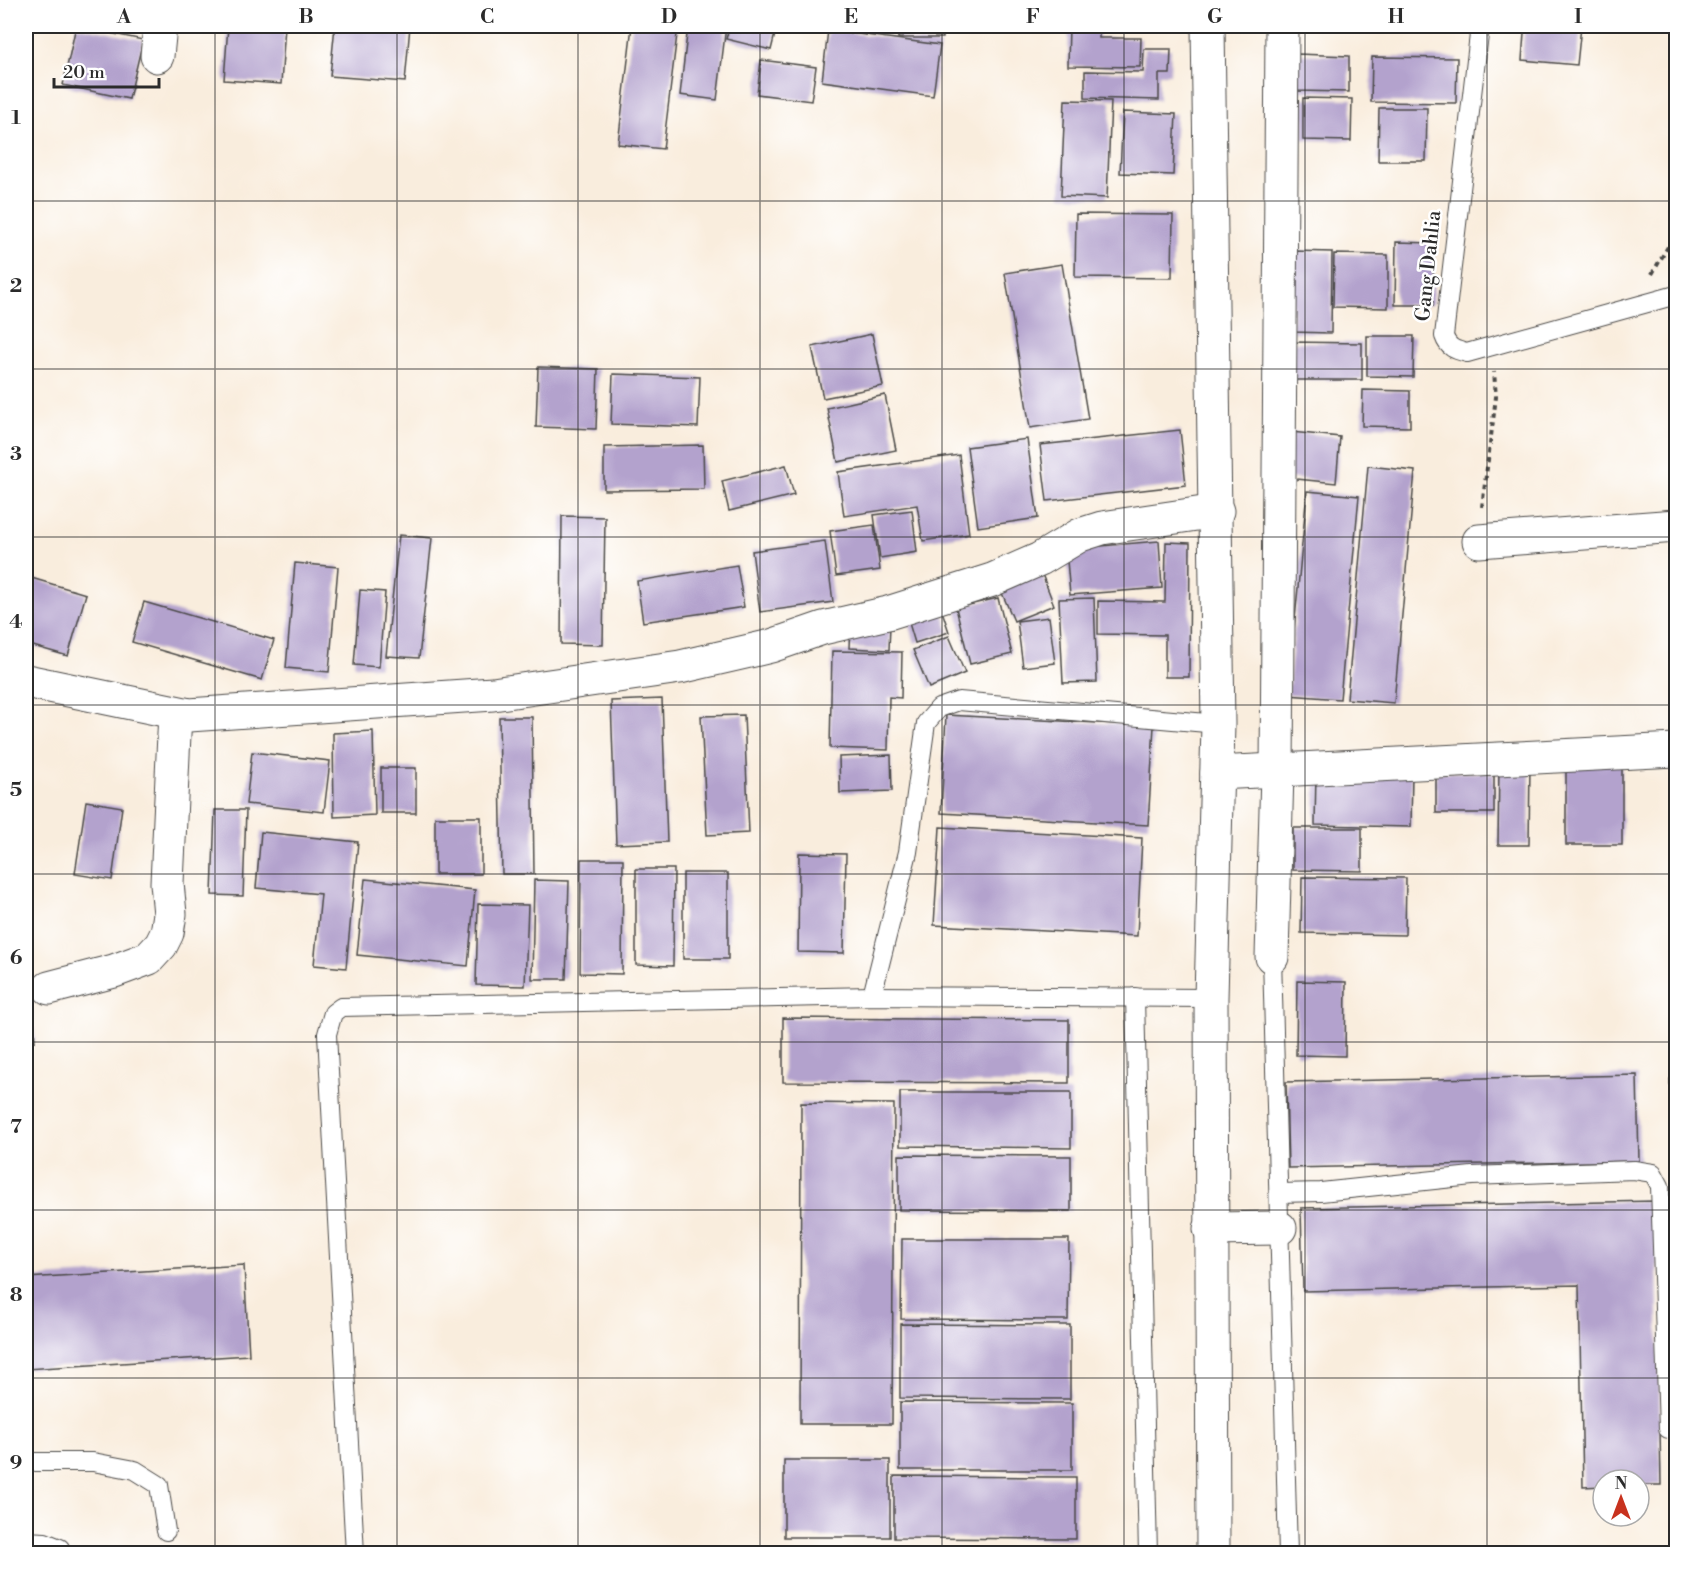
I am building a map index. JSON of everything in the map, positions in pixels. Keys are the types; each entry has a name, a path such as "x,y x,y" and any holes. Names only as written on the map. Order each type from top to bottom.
{"street":[{"path":"1208,26 1217,511 1218,724 1223,774 1211,998 1218,1229 1213,1554"},
{"path":"1272,957 1271,773 1282,26"},
{"path":"26,681 175,713 221,713 493,694 680,667 771,646 823,628 888,613 992,580 1040,559 1080,535 1102,528 1217,511"},
{"path":"1479,541 1677,526"},
{"path":"49,988 114,971 149,958 164,939 170,914 167,883 175,713"},
{"path":"1223,774 1677,750"},
{"path":"1218,1229 1275,1227"}],"lane":[{"name":"Gang Dahlia","path":"1480,26 1444,336 1446,343 1454,350 1467,353 1677,296"},
{"path":"872,996 908,852 926,723 939,708 959,700 1218,724"},
{"path":"1272,957 1279,1193 1275,1227 1288,1554"},
{"path":"356,1554 328,1075 327,1034 333,1013 341,1007 872,996 1211,998"},
{"path":"1135,997 1148,1554"},
{"path":"1279,1193 1321,1192 1472,1176 1634,1170 1653,1173 1660,1186 1668,1430"},
{"path":"26,1462 93,1462 135,1470 159,1485 166,1531"},
{"path":"26,1541 45,1542 60,1548 62,1554"}],"path":[{"path":"1477,350 1494,370 1496,397 1485,470 1479,541"}],"building":[{"path":"76,26 143,40 129,99 63,85"},
{"path":"228,26 285,26 281,84 224,80"},
{"path":"335,26 410,26 405,82 330,76"},
{"path":"632,26 678,26 663,149 618,144"},
{"path":"688,26 726,26 717,100 680,95"},
{"path":"730,26 777,26 771,50 726,39"},
{"path":"898,26 943,26 943,38 898,38"},
{"path":"1069,26 1099,26 1099,38 1141,38 1140,67 1068,66"},
{"path":"1488,26 1581,26 1577,65 1522,60 1524,33 1487,29"},
{"path":"828,30 940,45 933,96 822,81"},
{"path":"1144,49 1171,49 1170,74 1159,74 1159,100 1085,98 1085,71 1143,72"},
{"path":"1297,54 1349,56 1349,92 1297,91"},
{"path":"1372,57 1457,58 1456,103 1371,102"},
{"path":"761,60 816,67 811,101 757,94"},
{"path":"1303,98 1352,99 1351,141 1303,140"},
{"path":"1065,100 1111,101 1107,198 1061,196"},
{"path":"1379,108 1427,108 1426,161 1378,161"},
{"path":"1123,112 1176,114 1173,175 1120,173"},
{"path":"1076,214 1173,215 1172,278 1075,277"},
{"path":"1396,242 1434,243 1433,305 1395,305"},
{"path":"1293,251 1332,252 1331,333 1292,332"},
{"path":"1334,254 1388,255 1388,308 1333,307"},
{"path":"1062,264 1088,419 1030,428 1005,273"},
{"path":"872,334 883,386 823,398 812,347"},
{"path":"1367,336 1414,336 1413,377 1367,376"},
{"path":"1290,342 1362,343 1362,380 1290,380"},
{"path":"538,367 598,369 596,429 536,427"},
{"path":"613,374 700,377 698,427 611,424"},
{"path":"1363,390 1410,391 1410,427 1362,426"},
{"path":"885,395 896,450 838,462 827,408"},
{"path":"1180,430 1186,485 1047,501 1040,445"},
{"path":"1291,432 1340,437 1336,483 1287,478"},
{"path":"1027,439 1038,518 978,527 967,447"},
{"path":"703,445 704,489 604,490 604,447"},
{"path":"959,455 969,534 923,541 917,505 844,516 838,472"},
{"path":"786,465 794,495 729,511 722,481"},
{"path":"1368,466 1415,471 1394,703 1347,699"},
{"path":"1307,491 1359,496 1340,699 1288,695"},
{"path":"912,510 917,552 880,558 874,515"},
{"path":"562,516 605,517 603,645 561,644"},
{"path":"874,525 880,570 836,576 830,531"},
{"path":"399,535 432,538 419,658 386,656"},
{"path":"825,541 833,602 760,612 752,551"},
{"path":"1159,541 1162,588 1070,595 1066,549"},
{"path":"1166,542 1190,543 1189,677 1165,677 1165,635 1098,634 1098,601 1165,602"},
{"path":"295,563 338,567 329,672 286,668"},
{"path":"737,565 744,607 643,622 637,581"},
{"path":"1040,569 1054,605 1014,621 999,586"},
{"path":"28,577 86,594 68,656 26,644"},
{"path":"360,590 385,592 379,667 354,665"},
{"path":"998,598 1012,654 970,664 956,608"},
{"path":"1094,598 1097,682 1063,683 1059,599"},
{"path":"144,602 274,640 262,680 132,642"},
{"path":"939,602 949,632 915,643 906,613"},
{"path":"1049,617 1055,663 1023,667 1017,621"},
{"path":"850,624 890,625 889,650 849,648"},
{"path":"949,636 965,673 929,688 913,650"},
{"path":"832,651 902,652 901,698 889,697 888,750 830,748"},
{"path":"662,699 667,842 616,844 611,701"},
{"path":"744,715 749,833 707,835 701,716"},
{"path":"946,715 1154,726 1148,825 941,813"},
{"path":"499,717 532,717 534,874 502,874"},
{"path":"373,731 375,815 334,817 333,733"},
{"path":"252,752 330,761 324,812 246,804"},
{"path":"891,755 892,791 840,793 839,757"},
{"path":"1566,761 1622,761 1622,845 1566,845"},
{"path":"1499,764 1530,764 1529,845 1498,845"},
{"path":"381,768 416,768 416,813 381,813"},
{"path":"1316,772 1412,773 1411,827 1315,825"},
{"path":"1436,772 1494,773 1494,813 1436,813"},
{"path":"86,801 122,807 112,880 75,874"},
{"path":"215,810 246,810 243,896 212,895"},
{"path":"435,817 481,817 481,874 435,874"},
{"path":"940,827 1142,838 1137,936 934,925"},
{"path":"1293,828 1362,828 1362,871 1293,870"},
{"path":"261,832 358,842 346,968 314,965 321,894 256,888"},
{"path":"799,853 846,854 844,953 798,952"},
{"path":"581,859 623,859 622,974 580,973"},
{"path":"636,869 674,869 673,966 636,965"},
{"path":"683,873 728,873 728,959 683,959"},
{"path":"1302,877 1406,878 1405,935 1301,933"},
{"path":"365,879 475,890 468,966 357,955"},
{"path":"534,880 569,881 566,979 532,979"},
{"path":"478,904 528,905 525,986 476,985"},
{"path":"1297,981 1346,982 1345,1056 1296,1055"},
{"path":"31,996 35,1041 26,1042 26,997"},
{"path":"783,1018 1069,1020 1069,1083 783,1082"},
{"path":"1637,1075 1639,1161 1288,1168 1286,1082"},
{"path":"1670,1079 1676,1079 1676,1159 1672,1159"},
{"path":"900,1092 1071,1092 1071,1148 900,1146"},
{"path":"801,1103 894,1104 892,1424 800,1424"},
{"path":"899,1155 1071,1156 1071,1211 899,1210"},
{"path":"1673,1173 1676,1173 1676,1247 1675,1247"},
{"path":"1656,1201 1661,1485 1651,1485 1651,1468 1591,1468 1591,1487 1583,1487 1579,1285 1303,1291 1301,1208"},
{"path":"902,1239 1069,1239 1068,1320 901,1319"},
{"path":"244,1265 249,1355 26,1369 26,1278"},
{"path":"900,1324 1070,1325 1070,1399 900,1398"},
{"path":"900,1402 1072,1403 1072,1470 900,1470"},
{"path":"784,1460 890,1460 890,1537 784,1537"},
{"path":"894,1476 1076,1477 1076,1539 894,1538"}]}
